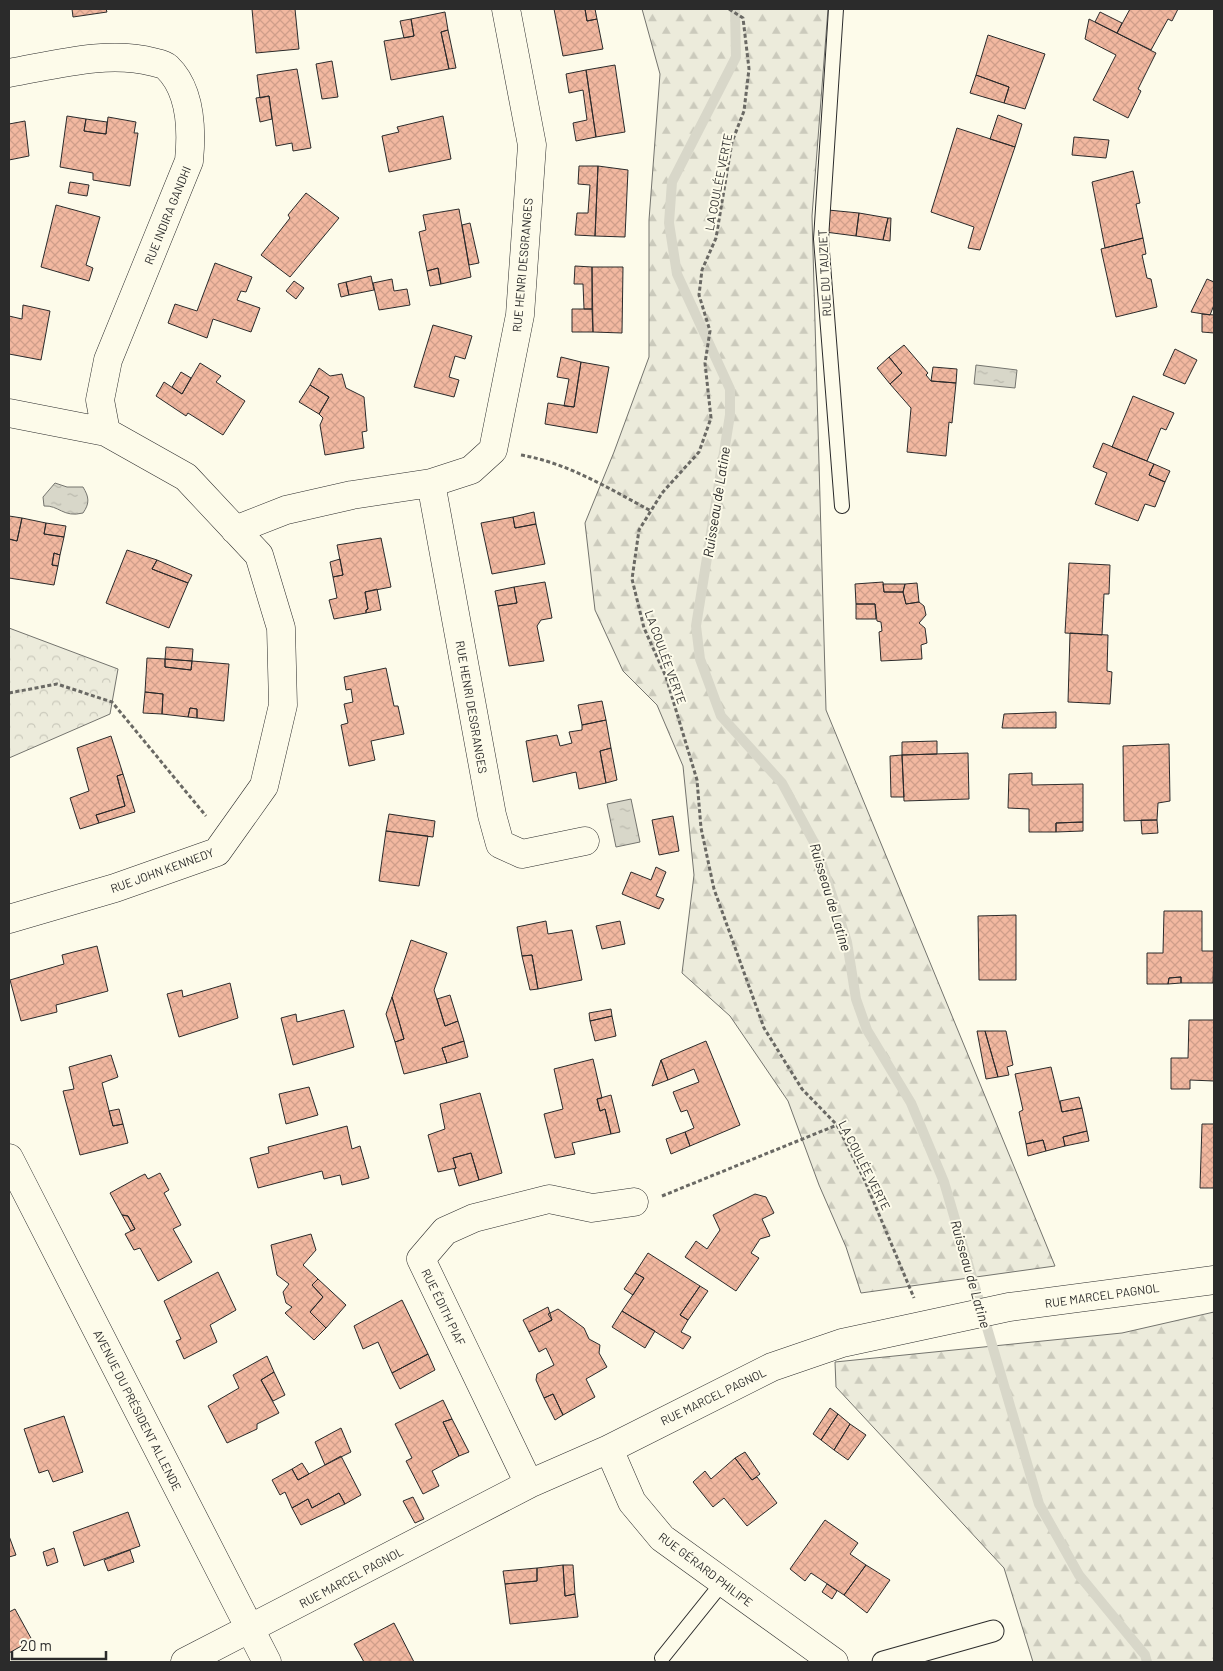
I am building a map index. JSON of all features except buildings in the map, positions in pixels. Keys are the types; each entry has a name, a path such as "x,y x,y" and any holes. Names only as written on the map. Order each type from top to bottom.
{"street":[{"name":"RUE HENRI DESGRANGES","path":"493,450 520,315 532,145 506,9"},
{"name":"RUE INDIRA GANDHI","path":"9,73 88,60 135,57 166,66 182,89 192,133 189,161 108,360 100,400 106,432"},
{"name":"RUE JOHN KENNEDY","path":"9,413 106,432 186,477 259,555 282,628 283,705 264,786 217,852 115,888 9,919"},
{"path":"235,530 286,510 352,495 431,483 471,470 493,450"},
{"name":"RUE HENRI DESGRANGES","path":"431,483 492,815 500,844 522,854 585,841"},
{"name":"AVENUE DU PRÉSIDENT ALLENDE","path":"9,1158 267,1662"},
{"name":"RUE ÉDITH PIAF","path":"530,1484 421,1259 445,1231 474,1218 550,1199 592,1208 634,1202"},
{"name":"RUE MARCEL PAGNOL","path":"185,1662 530,1484 609,1449 772,1367 842,1344 981,1313 1214,1280"},
{"name":"RUE GÉRARD PHILIPE","path":"609,1449 632,1502 662,1538 834,1662"},
{"path":"883,1662 994,1631"}],"lane":[{"name":"RUE DU TAUZIET","path":"836,9 820,239 842,506"},
{"path":"662,1658 723,1582"}],"path":[{"name":"LA COULÉE VERTE","path":"729,9 743,18 749,69 744,111 732,142 716,238 702,270 699,295 710,331 706,363 711,418 699,452 662,493 640,530 632,579 644,628 666,677 697,780 701,828 714,889 764,1028 802,1089 838,1125 896,1251 924,1325"},
{"path":"493,450 539,458 592,480 651,511"},
{"path":"9,693 56,684 112,702 226,839"},
{"path":"634,1202 665,1196 838,1125"}],"green space":[{"path":"642,9 828,9 812,216 826,710 1055,1266 861,1293 846,1247 819,1185 788,1101 730,1016 682,973 694,875 683,766 657,705 623,671 595,610 585,523 614,452 649,357 649,220 660,74"},
{"path":"9,628 118,669 110,714 9,758"},
{"path":"1214,1312 1214,1662 1033,1662 1004,1568 836,1387 835,1362 1122,1333"}],"water":[{"path":"976,365 1017,370 1015,388 974,384"},
{"path":"55,483 67,487 83,487 88,500 83,513 71,514 54,507 44,506 43,497"},
{"path":"631,799 640,842 616,847 607,804"}],"waterway":[{"name":"Ruisseau de Latine","path":"735,9 736,57 672,182 669,223 677,274 730,389 730,415 696,626 700,659 721,716 782,783 816,846 847,942 856,999 867,1030 911,1103 944,1182 1039,1504 1079,1575 1145,1655 1147,1662"}]}
